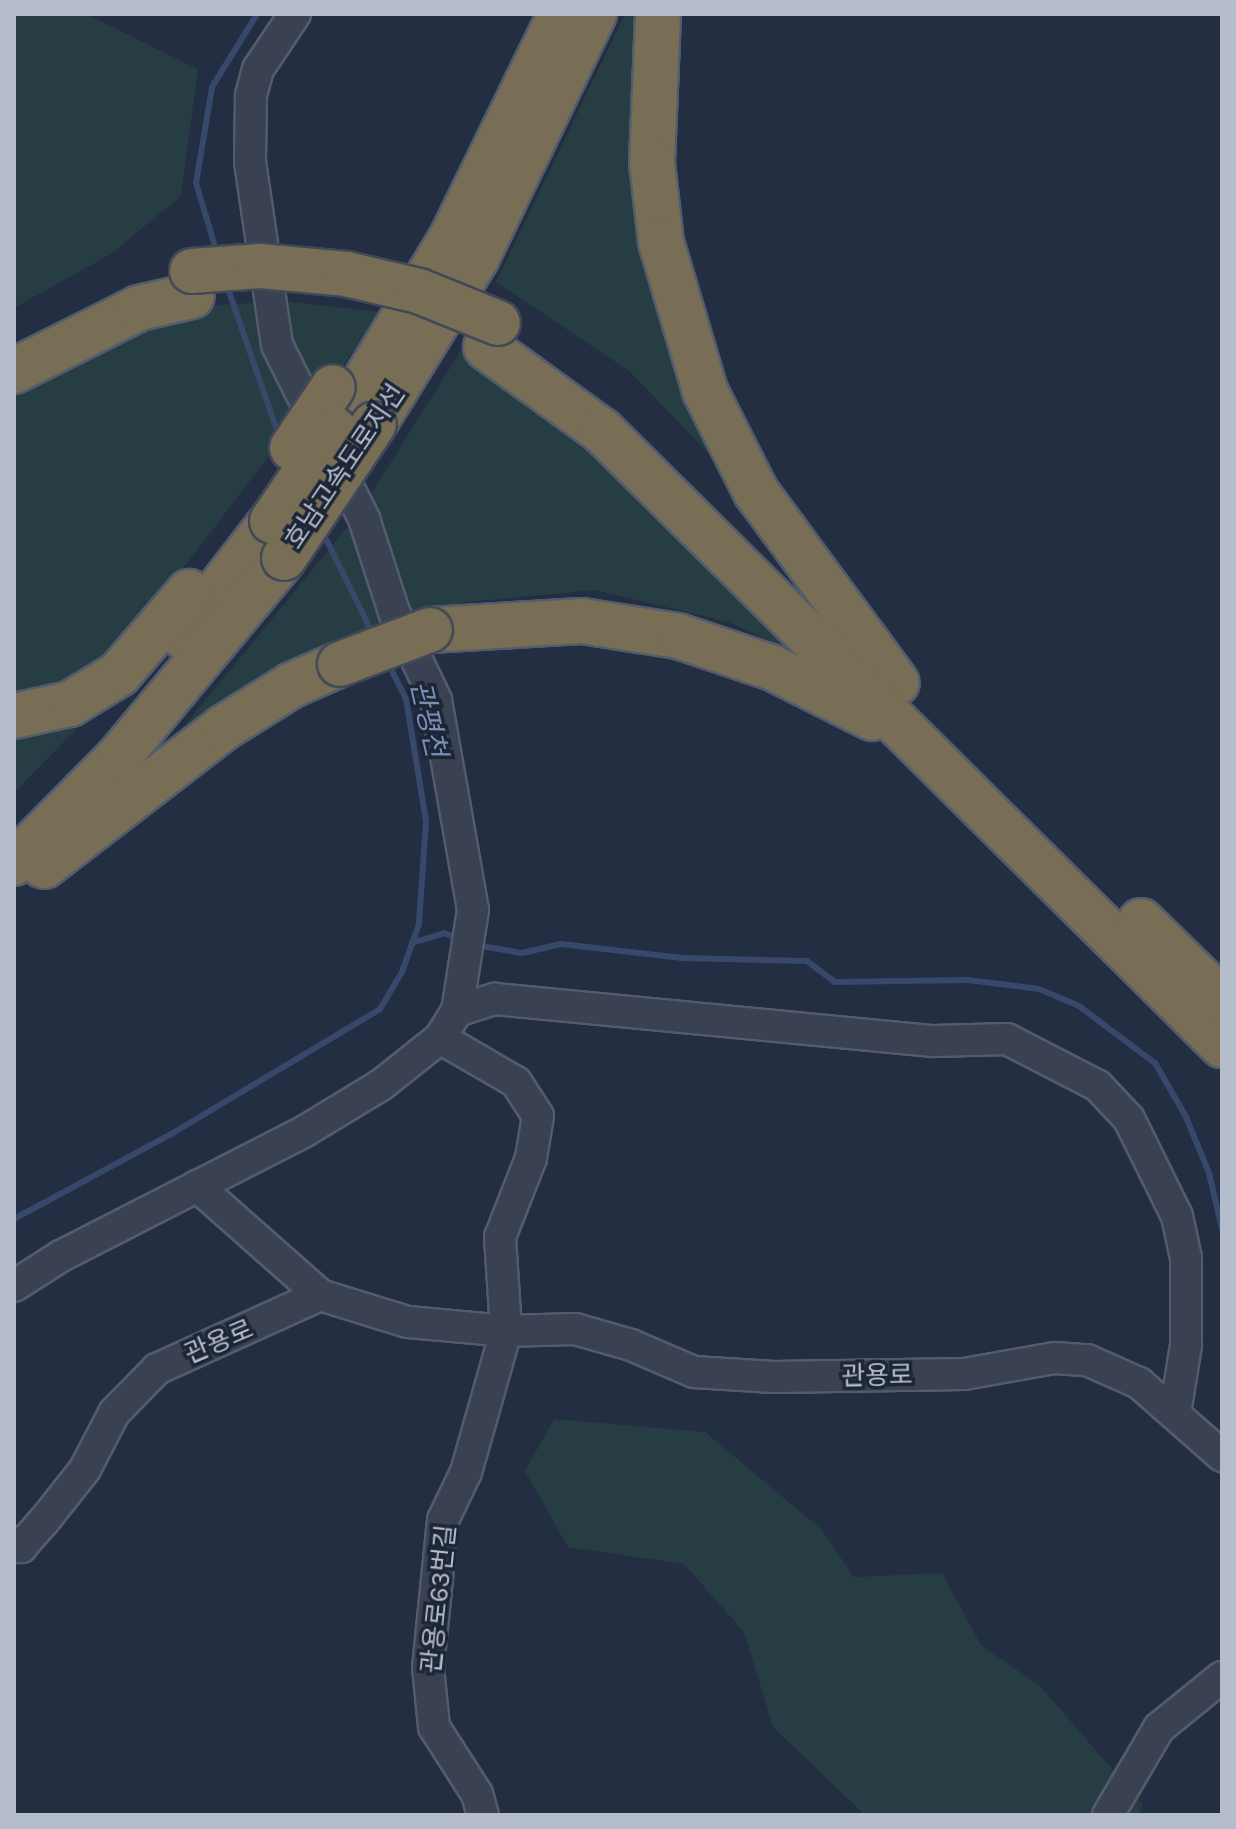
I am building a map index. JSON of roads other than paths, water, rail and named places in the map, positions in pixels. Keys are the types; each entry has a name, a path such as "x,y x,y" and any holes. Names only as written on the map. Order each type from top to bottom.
{"highway":[{"path":"14,716 70,704 119,674 180,604 272,525 353,405 450,210 482,181 561,14"},
{"name":"호남고속도로지선","path":"14,863 118,758 353,405 477,257 594,14"},
{"path":"658,14 651,121 661,242 705,391 756,492 897,683"},
{"path":"14,339 89,301 192,284 260,266 346,274 419,291 619,416 1222,1000"},
{"path":"14,371 192,284"},
{"path":"492,335 602,431 1222,1045"},
{"name":"호남고속도로지선","path":"14,820 108,725 272,525"},
{"path":"14,890 223,728 292,685 430,630 582,621 678,636 817,688 896,731 943,767"}],"street":[{"path":"14,1286 61,1256 369,1093 440,1038 459,1003 473,910 436,700 394,612 364,519 277,345 250,162 251,96 258,69 295,14"},
{"path":"459,1003 495,999 933,1041 1007,1039 1044,1054 1098,1086 1129,1119 1177,1216 1186,1258 1186,1345 1175,1414"},
{"path":"440,1038 516,1082 538,1116 531,1158 500,1237 506,1331"},
{"path":"197,1186 320,1295"},
{"name":"관용로","path":"16,1548 85,1469 114,1413 157,1369 320,1295 408,1322 506,1331 575,1329 631,1345 694,1372 774,1377 964,1374 1055,1358 1087,1360 1139,1383 1222,1456"},
{"name":"관용로63번길","path":"483,1815 477,1794 434,1727 428,1667 443,1520 466,1472 506,1331"},
{"path":"1108,1815 1159,1728 1222,1677"}],"waterway":[{"name":"관평천","path":"217,253 196,183 212,87 257,14"},
{"name":"관평천","path":"226,283 280,439"},
{"name":"관평천","path":"323,533 373,634"},
{"name":"관평천","path":"14,1219 173,1133 380,1009 402,972 419,924 426,821 406,699 387,661"},
{"path":"412,943 444,933 458,938"},
{"path":"476,945 522,953 561,944 682,958 807,961 835,982 968,980 1039,989 1079,1006 1155,1063 1186,1117 1209,1173 1222,1229"}]}
